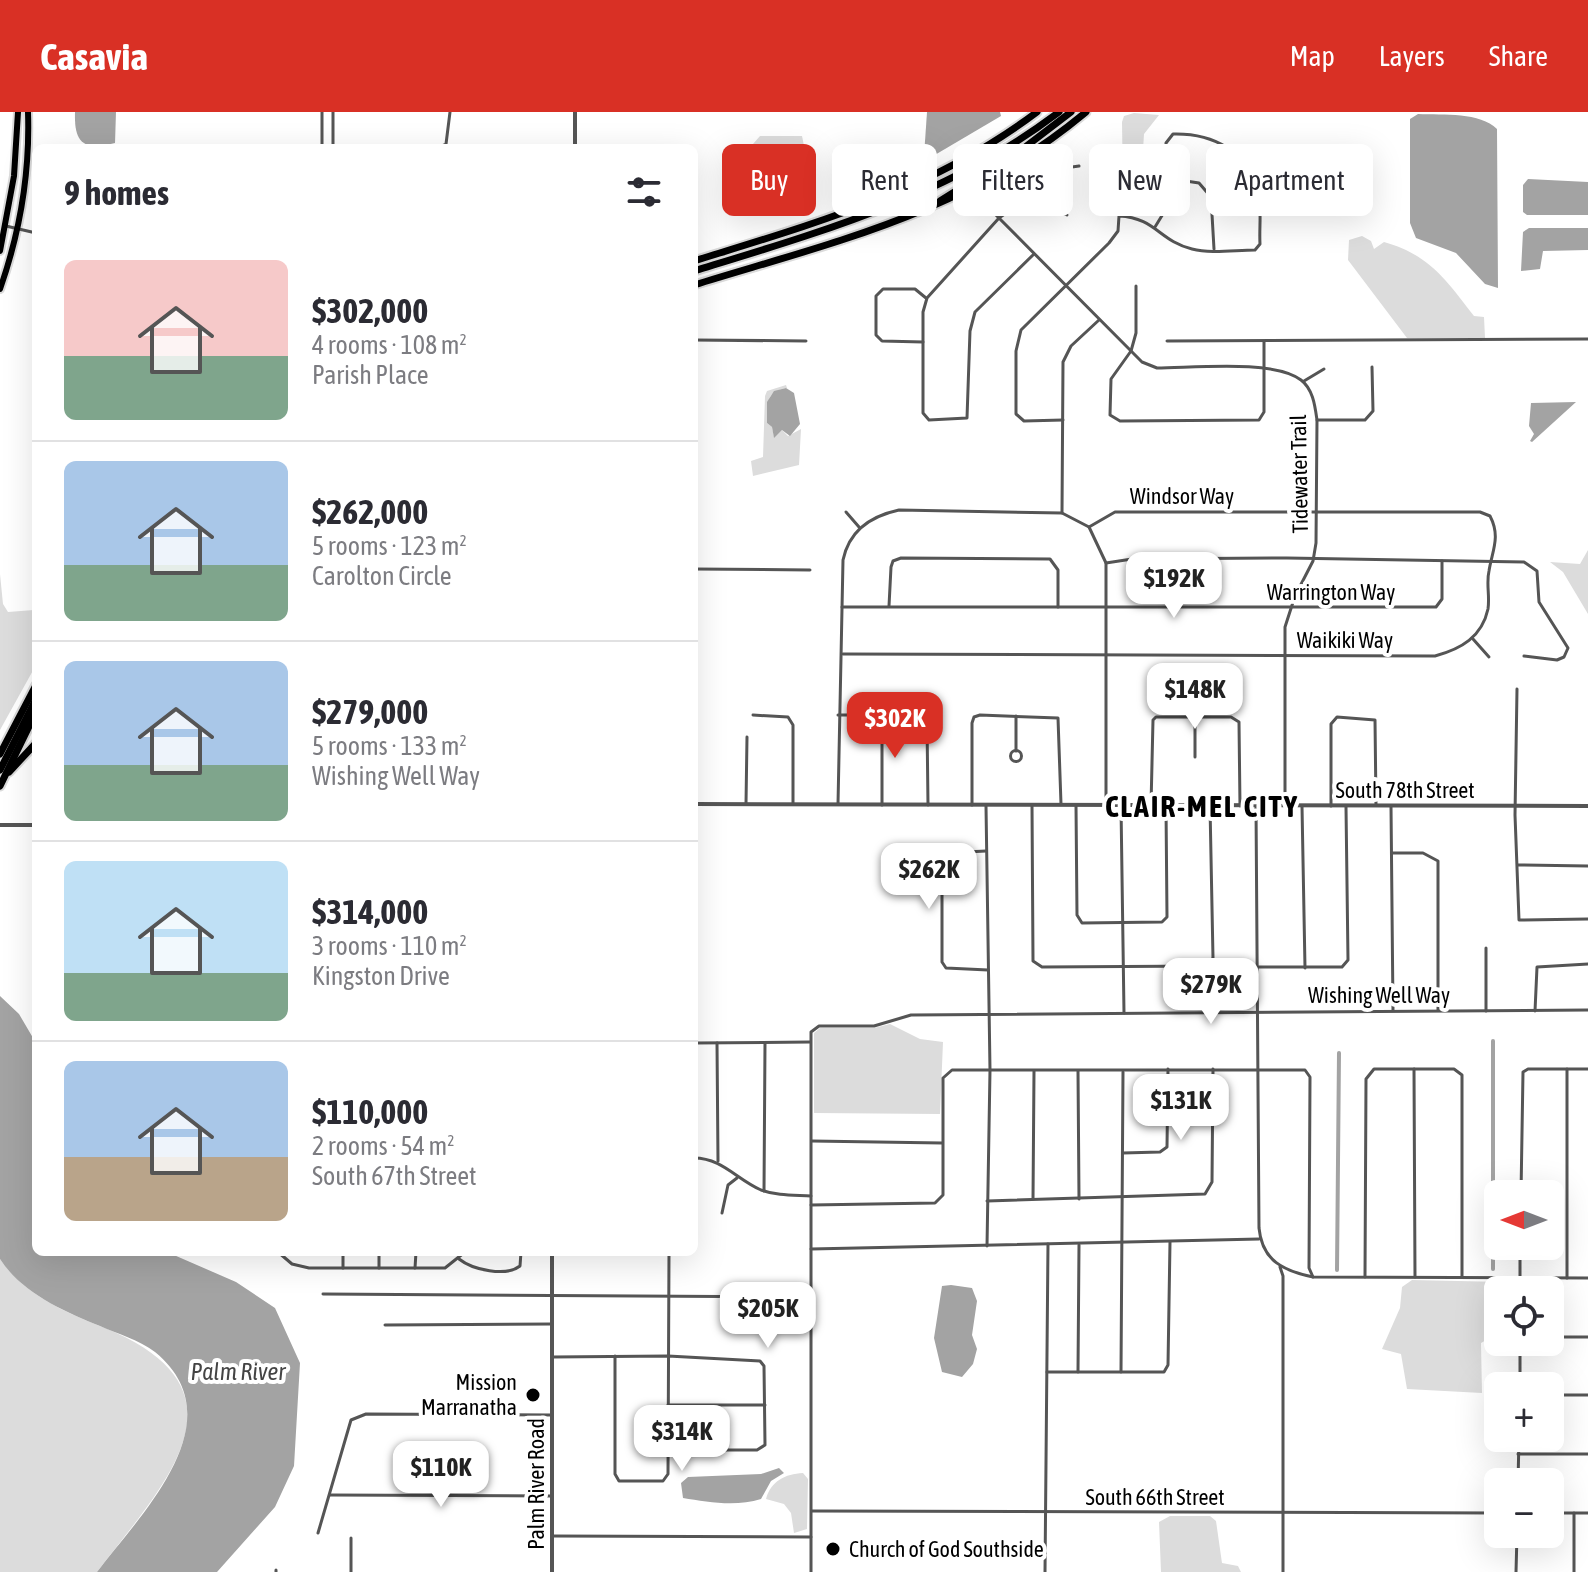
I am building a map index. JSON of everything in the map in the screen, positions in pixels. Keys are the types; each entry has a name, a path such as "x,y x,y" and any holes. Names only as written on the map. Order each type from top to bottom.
{"highway":[{"path":"698,260 892,197 969,158 1037,112"},
{"path":"698,270 905,202 994,157 1059,112"},
{"path":"937,202 1002,163 1071,112"},
{"path":"937,205 1005,171 1086,112"},
{"path":"698,284 849,241 914,216"},
{"path":"0,754 32,693"},
{"path":"0,770 32,707"},
{"path":"1,783 32,720"},
{"path":"1,783 32,748"}],"main road":[{"path":"0,251 16,163 18,112"},
{"path":"0,289 17,229 27,166 28,112"}],"street":[{"path":"322,112 322,144"},
{"path":"333,112 333,144"},
{"path":"446,144 450,112"},
{"path":"575,112 575,144"},
{"path":"1063,420 1024,421 1016,414 1016,351 1021,330 1109,243 1118,231 1119,216 1141,217 1171,240 1193,249 1255,250 1260,244 1259,194 1248,170 1234,151 1215,139 1197,133 1173,134 1166,144"},
{"path":"1073,167 1079,166"},
{"path":"1190,182 1199,183 1211,197 1214,250"},
{"path":"1002,216 927,298 923,342 923,413 929,420 967,418 970,331 975,312 1034,254"},
{"path":"1155,227 1162,216"},
{"path":"999,218 1142,362 1157,368 1264,368 1289,372 1304,381 1324,369"},
{"path":"6,226 32,232"},
{"path":"1136,286 1136,333 1131,351 1111,379 1110,415 1120,421 1259,420 1264,412 1264,341"},
{"path":"923,342 882,341 876,335 876,296 883,289 915,289 927,298"},
{"path":"1062,513 1063,362 1071,346 1099,320"},
{"path":"1167,341 1588,339"},
{"path":"698,340 806,341"},
{"path":"1317,420 1365,420 1373,411 1372,367"},
{"name":"Tidewater Trail","path":"1285,806 1285,627 1290,609 1313,561 1316,511 1317,420 1314,400 1304,381"},
{"path":"838,804 838,715 845,551 859,528 879,516 899,510 1062,513 1089,527 1106,563 1106,805"},
{"path":"846,512 859,528"},
{"name":"Windsor Way","path":"1089,527 1115,512 1480,512 1490,516 1496,527 1492,561"},
{"path":"889,606 891,567 893,561 901,558 1050,559 1058,570 1058,607"},
{"path":"1106,563 1132,559 1519,562 1535,568 1539,602 1568,646 1566,655 1557,660 1524,656"},
{"name":"Warrington Way","path":"842,607 1436,607 1442,599 1442,561"},
{"path":"1489,657 1473,639 1488,608 1492,561"},
{"path":"698,569 810,570"},
{"name":"Waikiki Way","path":"843,654 1435,656 1454,651 1473,639"},
{"path":"1517,689 1519,920 1588,919"},
{"path":"753,715 788,717 793,725 793,804"},
{"path":"838,715 923,715 927,722 928,805"},
{"path":"882,715 882,805"},
{"path":"1016,716 1016,751"},
{"path":"972,805 974,717 1016,716 1053,716 1061,721 1061,805"},
{"path":"1195,717 1195,757"},
{"path":"1151,806 1153,720 1195,717 1231,717 1239,722 1240,806"},
{"path":"1331,806 1331,724 1337,717 1375,720 1376,807"},
{"path":"746,804 747,737"},
{"name":"South 78th Street","path":"698,804 1588,806"},
{"path":"986,805 990,1070 987,1246"},
{"path":"1032,805 1033,961 1042,967 1207,966 1213,958 1210,806"},
{"path":"1076,805 1077,915 1082,923 1162,922 1167,917 1166,806"},
{"path":"1121,806 1124,1013"},
{"path":"1256,806 1260,1239 1271,1259 1280,1267 1313,1277 1484,1277"},
{"path":"1302,806 1305,968"},
{"path":"1257,967 1342,967 1348,960 1346,806"},
{"path":"1391,806 1393,1010"},
{"path":"0,825 32,825"},
{"path":"986,851 946,853 942,858 942,962 946,968 988,970"},
{"path":"1392,853 1433,855 1438,861 1438,1010"},
{"path":"1518,865 1588,866"},
{"path":"1486,948 1486,1011"},
{"path":"1535,1011 1537,967 1588,964"},
{"name":"Wishing Well Way","path":"811,1042 811,1032 819,1026 874,1026 906,1015 1588,1010"},
{"path":"698,1043 811,1042 811,1572"},
{"path":"717,1043 718,1161"},
{"path":"764,1191 765,1043"},
{"path":"1123,1153 1160,1152 1167,1147 1168,1069"},
{"path":"987,1201 1201,1195 1209,1191 1213,1069"},
{"path":"1365,1277 1366,1077 1374,1069 1454,1069 1462,1075 1462,1276"},
{"path":"1414,1069 1415,1277"},
{"path":"1521,1180 1523,1072 1528,1069 1588,1069"},
{"path":"1567,1069 1567,1278 1588,1278"},
{"path":"811,1205 935,1203 943,1195 943,1078 946,1073 990,1070 1305,1070 1310,1077 1309,1268 1313,1277"},
{"path":"1033,1199 1034,1070"},
{"path":"1121,1372 1123,1070"},
{"path":"1078,1071 1079,1199"},
{"path":"812,1141 942,1143"},
{"path":"698,1158 718,1161 737,1178 764,1191 811,1196"},
{"path":"722,1213 722,1198 728,1185 737,1178"},
{"path":"811,1249 1260,1239"},
{"path":"1046,1372 1164,1372 1168,1365 1170,1242"},
{"path":"1045,1572 1048,1244"},
{"path":"1078,1372 1079,1245"},
{"path":"283,1256 292,1264 343,1268 445,1268 461,1256"},
{"path":"343,1256 343,1268"},
{"path":"379,1256 379,1268"},
{"path":"415,1268 416,1256"},
{"path":"459,1259 479,1270 514,1270 520,1266 521,1256"},
{"name":"Palm River Road","path":"552,1256 552,1572"},
{"path":"615,1356 615,1474 619,1481 663,1481 668,1474 669,1256"},
{"path":"1280,1267 1283,1276 1283,1572"},
{"path":"323,1294 810,1297"},
{"path":"385,1325 552,1324"},
{"path":"1564,1337 1588,1337"},
{"path":"552,1357 668,1356 760,1361 764,1366 765,1445 757,1450 668,1450"},
{"path":"1564,1395 1588,1395"},
{"path":"668,1405 765,1405"},
{"path":"318,1533 351,1420 366,1414 552,1415"},
{"path":"1518,1468 1518,1454 1588,1454"},
{"path":"330,1495 552,1496"},
{"name":"South 66th Street","path":"812,1511 1484,1513"},
{"path":"1564,1513 1588,1513"},
{"path":"1574,1513 1574,1572"},
{"path":"552,1536 811,1537"},
{"path":"351,1538 351,1572"},
{"path":"1516,1572 1517,1548"}],"shaded area":[{"path":"1134,113 1159,115 1144,134 1143,144 1122,144 1124,116"},
{"path":"760,136 802,136 804,144 753,144"},
{"path":"1362,236 1371,241 1374,249 1384,242 1400,247 1436,270 1474,316 1484,317 1485,338 1407,338 1348,260 1349,240"},
{"path":"786,385 787,388 771,396 767,423 772,427 774,437 782,430 788,436 801,429 799,465 753,476 751,461 763,457 765,396 767,391"},
{"path":"1588,550 1588,614 1563,572 1550,562 1580,564"},
{"path":"0,574 3,604 8,612 32,610 32,672 0,730"},
{"path":"890,1024 920,1039 943,1042 940,1114 814,1113 814,1033 820,1028 874,1028"},
{"path":"0,1259 34,1293 152,1353 178,1381 187,1410 183,1441 169,1474 97,1572 0,1572"},
{"path":"1412,1280 1484,1282 1482,1393 1407,1389 1401,1354 1382,1349 1400,1308 1402,1287"},
{"path":"803,1473 808,1479 807,1529 794,1533 791,1513 784,1504 766,1499 771,1487 780,1480"},
{"path":"1170,1516 1210,1516 1216,1521 1222,1563 1238,1566 1241,1572 1161,1572 1159,1522"}],"water":[{"path":"75,112 116,112 115,143 86,144 79,138"},
{"path":"927,112 1000,112 1001,116 937,154 937,144 925,144"},
{"path":"1418,114 1471,117 1497,129 1498,288 1485,284 1456,253 1416,238 1410,223 1410,119"},
{"path":"1528,179 1588,182 1588,215 1527,215 1523,212 1523,185"},
{"path":"1529,228 1588,228 1588,250 1543,251 1540,269 1521,271 1523,232"},
{"path":"786,388 794,393 800,424 790,436 782,430 774,438 772,427 767,423 767,402 774,391"},
{"path":"1576,402 1530,441 1534,434 1529,426 1531,403"},
{"name":"Palm River","path":"0,996 19,1014 32,1036 32,1256 176,1256 236,1282 275,1308 300,1363 294,1466 275,1507 217,1572 97,1572 136,1523 173,1466 184,1436 187,1407 178,1379 155,1352 44,1300 20,1282 0,1259"},
{"path":"942,1286 972,1288 977,1301 972,1335 977,1349 973,1364 962,1377 942,1372 934,1338"},
{"path":"779,1468 784,1473 771,1481 761,1499 732,1503 683,1498 681,1483 688,1477 761,1474"}],"waterway":[{"path":"1493,1041 1493,1269"},
{"path":"1337,1270 1339,1053"}],"place":[{"name":"Mission Marranatha","path":"533,1395"},
{"name":"Church of God Southside","path":"833,1549"}],"district":[{"name":"CLAIR-MEL CITY","path":"1202,807"}]}
